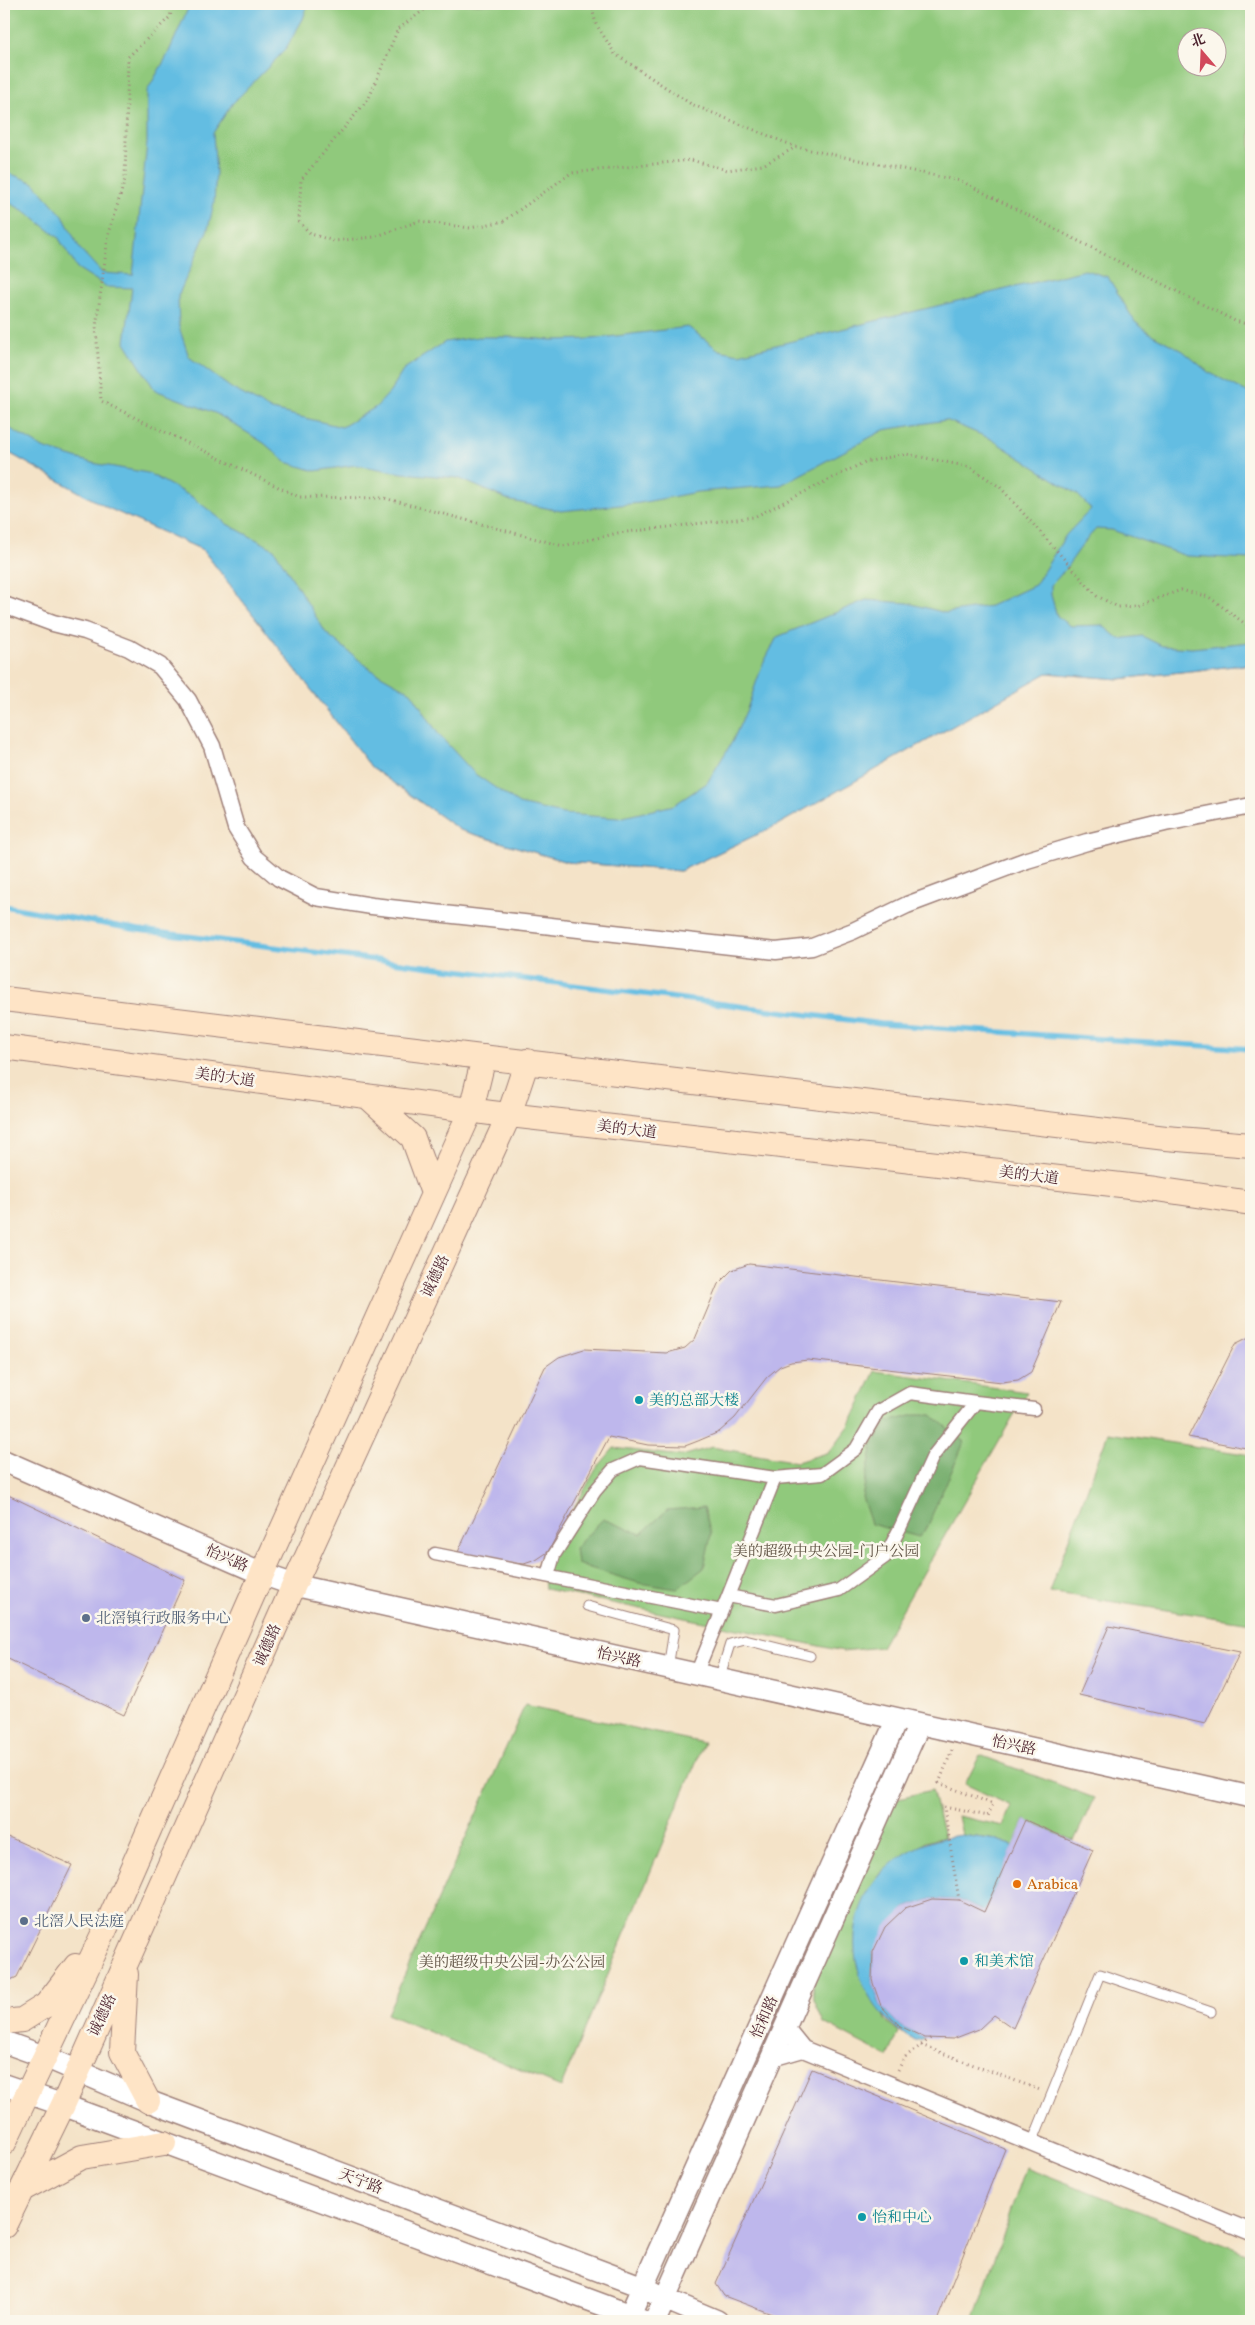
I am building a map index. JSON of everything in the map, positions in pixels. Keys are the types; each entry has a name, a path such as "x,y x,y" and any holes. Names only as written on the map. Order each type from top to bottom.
{"main road":[{"path":"4,999 1166,1138 1251,1145"},
{"name":"美的大道","path":"4,1047 509,1115 1156,1189 1251,1202"},
{"path":"4,2143 43,2056 104,1932 262,1574 471,1110 484,1057"},
{"name":"诚德路","path":"4,2226 63,2104 294,1585 509,1115 527,1062"},
{"path":"367,1096 413,1138 434,1193"},
{"path":"4,2022 22,2020 46,2005 104,1932"},
{"path":"127,1962 122,2052 148,2100"},
{"path":"22,2190 82,2157 164,2143"}],"street":[{"path":"5,609 85,631 129,648 160,666 188,700 212,746 236,828 254,857 278,878 316,897 372,906 733,947 785,950 812,947 854,931 907,905 1053,852 1166,823 1251,806"},
{"path":"548,1576 554,1555 595,1491 613,1470 640,1458 775,1478 822,1474 856,1448 878,1411 910,1393 1034,1409"},
{"path":"728,1596 776,1605 840,1590 885,1557 933,1456 976,1402"},
{"name":"怡兴路","path":"4,1461 262,1574 294,1585 919,1725 1251,1797"},
{"path":"696,1674 775,1478"},
{"path":"435,1554 722,1611"},
{"name":"怡和路","path":"636,2318 643,2287 897,1719"},
{"name":"怡和路","path":"655,2321 919,1725"},
{"path":"786,2028 803,2050 1251,2232"},
{"name":"天宁路","path":"4,2042 43,2056 148,2100 643,2287 665,2299 717,2321"},
{"path":"772,2058 803,2050"},
{"path":"4,2085 63,2104 636,2318"}],"lane":[{"path":"587,1606 674,1630 668,1668"},
{"path":"719,1679 730,1644 744,1640 810,1656"},
{"path":"1032,2143 1100,1974 1211,2012"}],"path":[{"path":"173,4 170,17 128,57 125,179 108,237 96,327 101,401 299,497 384,498 563,546 618,533 754,517 865,462 906,454 970,467 1000,487 1097,596 1118,607 1137,606 1181,590 1209,597 1251,628"},
{"path":"432,4 398,30 369,98 301,180 299,222 311,234 334,241 374,237 419,221 470,228 504,221 571,173 691,160 726,170 763,165 796,147"},
{"path":"590,4 596,24 615,54 691,104 796,147 961,181 1236,321 1251,325"},
{"path":"958,1733 940,1783 993,1804 988,1816 944,1807 959,1900"},
{"path":"890,2085 905,2057 931,2038"},
{"path":"921,2045 1052,2094"}],"green space":[{"path":"4,4 1251,4 1251,664 1119,679 1047,673 779,824 680,871 567,862 460,830 372,768 203,550 108,508 4,450"},
{"name":"美的超级中央公园-门户公园","path":"875,1371 1027,1392 881,1647 843,1651 545,1589 543,1563 596,1469 614,1448 682,1456 712,1447 797,1462 829,1452 849,1426"},
{"path":"915,1415 932,1415 964,1442 930,1521 919,1537 871,1524 862,1497 873,1445 886,1422"},
{"path":"1108,1433 1251,1455 1251,1623 1049,1592"},
{"path":"704,1507 711,1534 704,1568 677,1589 639,1583 577,1564 575,1548 603,1519 641,1534 667,1510"},
{"name":"美的超级中央公园-办公公园","path":"525,1705 704,1743 561,2087 387,2014"},
{"path":"980,1755 1094,1798 1074,1841 1025,1820 1014,1846 997,1840 962,1835 958,1816 1003,1826 1011,1806 965,1784"},
{"path":"932,1790 944,1837 926,1842 882,1872 871,1887 857,1920 855,1936 885,2020 899,2032 888,2057 824,2023 814,2000 813,1978 894,1799"},
{"path":"1026,2167 1251,2255 1251,2321 973,2321"}],"water":[{"path":"190,4 308,4 303,19 285,50 232,104 213,133 216,172 214,203 208,229 178,296 179,327 189,357 231,388 272,410 342,427 376,407 390,392 404,369 445,342 478,337 552,340 592,339 688,327 719,350 739,354 1085,270 1108,277 1135,322 1151,334 1183,351 1208,372 1251,394 1251,559 1186,556 1112,530 1096,529 1051,585 1051,595 1057,616 1071,626 1102,625 1119,639 1142,636 1162,646 1192,648 1251,642 1251,664 1119,679 1047,673 779,824 680,871 567,862 460,830 372,768 203,550 108,508 4,450 4,425 43,448 92,463 148,473 192,497 227,524 274,549 326,633 370,669 411,692 439,735 475,774 519,804 563,814 619,818 674,805 707,783 732,742 747,709 762,666 777,637 866,600 908,603 946,613 990,606 1035,585 1066,535 1091,509 1078,495 991,439 946,420 884,430 781,485 697,492 640,503 561,511 511,501 458,478 402,473 356,465 315,471 286,462 264,443 217,414 155,390 125,342 132,288 107,287 77,268 58,237 26,212 4,200 4,171 34,183 63,216 80,249 102,273 133,275 147,143 147,91 167,56"},
{"path":"962,1835 997,1840 1014,1846 984,1912 959,1900 932,1899 905,1908 873,1952 872,1980 881,2006 900,2026 925,2038 914,2041 883,2015 863,1985 855,1952 857,1920 870,1889 892,1864 923,1845"}],"building":[{"name":"美的总部大楼","path":"749,1264 1061,1302 1031,1372 1018,1380 1002,1382 808,1360 791,1362 780,1366 767,1377 735,1418 719,1432 698,1441 685,1446 648,1445 609,1437 548,1552 536,1560 524,1564 500,1562 458,1552 545,1367 559,1357 584,1349 667,1353 685,1348 695,1339 718,1284 732,1270"},
{"path":"1251,1336 1251,1449 1188,1437 1235,1344"},
{"name":"北滘镇行政服务中心","path":"4,1493 185,1580 124,1715 4,1657"},
{"path":"1109,1626 1240,1652 1205,1724 1079,1695"},
{"path":"1025,1820 1093,1850 1013,2028 994,2015 979,2029 953,2039 925,2038 900,2026 881,2006 872,1980 873,1952 885,1927 905,1908 932,1899 959,1900 984,1912"},
{"name":"北滘人民法庭","path":"4,1835 72,1865 17,1977 4,1983"},
{"name":"怡和中心","path":"812,2069 1005,2149 937,2321 790,2321 724,2296 716,2284"}],"waterway":[{"path":"4,906 139,930 881,1024 1251,1049"}],"place":[{"name":"美的总部大楼","path":"639,1400"},
{"name":"北滘镇行政服务中心","path":"86,1618"},
{"name":"Arabica","path":"1017,1884"},
{"name":"北滘人民法庭","path":"24,1921"},
{"name":"和美术馆","path":"964,1961"},
{"name":"怡和中心","path":"862,2217"}]}
